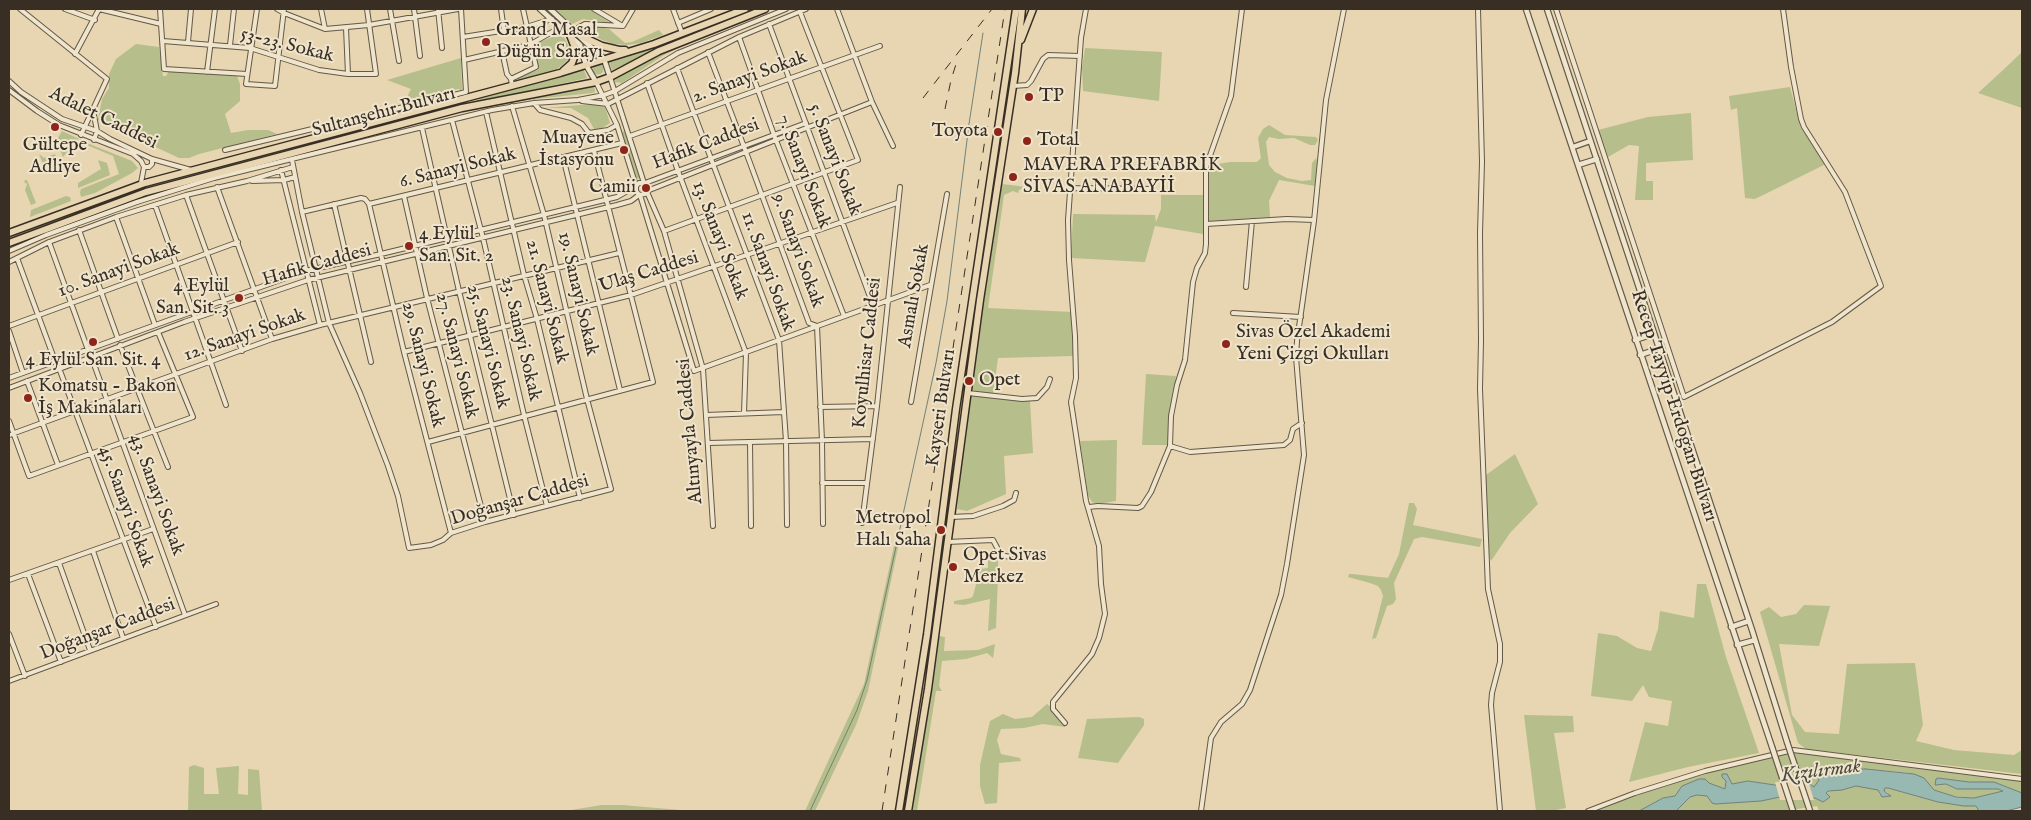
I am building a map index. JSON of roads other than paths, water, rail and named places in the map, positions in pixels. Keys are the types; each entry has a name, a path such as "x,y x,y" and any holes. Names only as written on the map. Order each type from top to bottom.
{"highway":[{"name":"Sultanşehir Bulvarı","path":"9,233 141,184 308,141 512,82 560,73 682,34 745,9"},
{"name":"Sultanşehir Bulvarı","path":"9,243 146,192 462,108 596,82 610,77 659,51 765,9"},
{"name":"Kayseri Bulvarı","path":"899,811 926,635 956,409 1016,9"},
{"name":"Kayseri Bulvarı","path":"908,811 928,689 947,542 1018,50 1022,9"},
{"path":"1018,50 1033,9"},
{"path":"560,73 572,63 575,55 572,33"},
{"path":"581,36 602,46 619,50 638,49"}],"street":[{"path":"20,9 107,79 81,135"},
{"path":"68,9 95,20"},
{"path":"75,54 95,20 99,9 161,24"},
{"path":"160,9 164,69 247,74"},
{"path":"188,42 191,9"},
{"path":"207,72 215,9"},
{"path":"230,45 234,9"},
{"path":"257,9 246,84 275,86 284,11"},
{"path":"225,150 466,92 463,37 459,9 438,11 369,25 326,29 276,9"},
{"path":"321,9 326,29"},
{"path":"367,9 369,25"},
{"path":"390,9 399,61"},
{"path":"414,9 420,56"},
{"path":"501,9 504,30"},
{"path":"502,51 507,74 512,82 536,67 522,9"},
{"path":"540,9 561,27 572,33 581,36 604,58 644,183 647,187 647,192 639,195 636,192 636,186 617,125 604,95 586,65 580,45 572,33 550,9"},
{"path":"594,9 623,26"},
{"path":"623,26 633,9"},
{"path":"673,9 682,34"},
{"path":"678,23 711,9"},
{"path":"9,251 46,235 137,202 214,178 512,106 578,100 604,95 615,91 678,53 786,9"},
{"path":"578,100 608,104 647,82 739,37 806,9"},
{"path":"837,9 872,102 893,146"},
{"path":"1065,723 1053,709 1053,702 1092,654 1104,620 1099,546 1086,501 1071,402 1076,378 1069,260 1070,188 1080,56 1086,9"},
{"path":"1089,507 1138,508 1142,506 1151,492 1170,446 1173,408 1185,360 1193,282 1204,253 1206,168 1231,96 1236,44 1242,9"},
{"path":"1201,811 1211,738 1221,722 1242,704 1250,690 1281,596 1304,455 1296,357 1314,220 1326,100 1344,9"},
{"path":"1478,9 1482,162 1480,389 1488,589 1500,644 1500,662 1491,705 1500,811"},
{"name":"Recep Tayyip Erdoğan Bulvarı","path":"1526,9 1730,627 1793,811"},
{"name":"Recep Tayyip Erdoğan Bulvarı","path":"1547,9 1810,811"},
{"path":"1556,9 1684,397 1832,322 1881,286 1845,192 1808,134 1801,119 1783,9"},
{"path":"438,11 442,48"},
{"path":"664,231 858,160 823,66 800,12"},
{"path":"463,37 526,27 552,20"},
{"path":"572,33 585,24 623,26"},
{"name":"5. Sanayi Sokak","path":"769,24 873,305"},
{"name":"53-23. Sokak","path":"162,41 250,48 279,59 319,70 348,74 376,74 369,25"},
{"path":"464,60 531,43 561,27"},
{"path":"346,28 348,74"},
{"name":"7. Sanayi Sokak","path":"739,37 757,90 844,316"},
{"name":"2. Sanayi Sokak","path":"630,136 880,46"},
{"name":"9. Sanayi Sokak","path":"708,52 809,323 817,326 822,441 823,524"},
{"path":"1013,86 1027,85 1043,59 1048,55 1080,56"},
{"name":"11. Sanayi Sokak","path":"677,68 779,340 786,441 786,525"},
{"name":"Adalet Caddesi","path":"9,81 48,111 62,119 97,130 110,139 152,159 191,170"},
{"name":"13. Sanayi Sokak","path":"647,82 661,125 746,353 744,413"},
{"name":"Adalet Caddesi","path":"9,90 37,112 59,125 133,154 141,161 144,168 141,184"},
{"name":"Hafik Caddesi","path":"644,183 774,135 872,102"},
{"path":"534,103 540,110 571,118 582,124 590,133 608,130 617,125"},
{"name":"19. Sanayi Sokak","path":"512,106 558,267 587,398 611,489"},
{"path":"93,110 97,130 94,140"},
{"name":"21. Sanayi Sokak","path":"486,112 524,275 537,320 580,498"},
{"name":"23. Sanayi Sokak","path":"452,120 483,238 492,283 547,506"},
{"name":"Hafik Caddesi","path":"647,192 680,177 776,140 807,125"},
{"name":"25. Sanayi Sokak","path":"422,128 459,291 514,515"},
{"path":"1573,147 1590,141"},
{"name":"6. Sanayi Sokak","path":"302,212 361,198 365,198 369,204 622,143"},
{"path":"1594,150 1602,147"},
{"path":"428,442 587,398 653,382 594,151"},
{"path":"563,158 620,390"},
{"path":"1578,165 1597,158"},
{"path":"144,168 152,164 152,159"},
{"path":"292,160 302,212 329,323"},
{"path":"279,163 320,325"},
{"path":"9,262 49,242 116,216 186,195 247,181 293,167"},
{"path":"247,181 284,180 295,177"},
{"path":"636,186 644,183"},
{"name":"Hafik Caddesi","path":"9,378 305,270 348,262 606,200 617,197 636,186"},
{"path":"217,187 272,339"},
{"name":"Koyulhisar Caddesi","path":"862,523 877,406 900,187"},
{"path":"1070,188 1152,189"},
{"name":"Altınyayla Caddesi","path":"647,192 664,231 703,369 713,526"},
{"name":"Asmalı Sokak","path":"911,402 947,194"},
{"path":"186,195 242,350"},
{"name":"Hafik Caddesi","path":"9,388 120,345 308,280 578,215 631,201 639,195"},
{"name":"Altınyayla Caddesi","path":"639,195 694,371 703,369"},
{"name":"27. Sanayi Sokak","path":"404,196 438,343 485,522"},
{"name":"Ulaş Caddesi","path":"404,352 631,295 897,203"},
{"path":"155,204 226,405"},
{"path":"334,204 371,362"},
{"name":"29. Sanayi Sokak","path":"369,204 404,352 451,533"},
{"path":"116,216 156,325"},
{"path":"1206,224 1314,220"},
{"path":"1246,287 1252,221"},
{"path":"79,230 118,339"},
{"path":"49,242 88,350"},
{"name":"10. Sanayi Sokak","path":"9,326 238,242"},
{"name":"12. Sanayi Sokak","path":"11,434 272,339 427,298 619,253"},
{"path":"17,258 55,362"},
{"path":"703,369 930,285"},
{"path":"1233,313 1301,317"},
{"name":"Doğanşar Caddesi","path":"329,323 360,393 388,466 398,496 409,548 431,545 443,540 451,533 485,522 611,489"},
{"path":"9,331 23,373"},
{"path":"9,421 11,434 29,476 192,417 158,332"},
{"path":"1635,340 1654,334"},
{"path":"1656,343 1665,340"},
{"path":"120,345 168,467"},
{"path":"1640,355 1658,349"},
{"name":"43. Sanayi Sokak","path":"91,356 185,615"},
{"name":"45. Sanayi Sokak","path":"59,368 156,627"},
{"path":"968,393 1022,399 1038,398 1047,387 1050,379"},
{"path":"27,381 58,465"},
{"path":"820,408 877,406"},
{"path":"706,416 784,412"},
{"path":"1170,446 1190,452 1284,445 1290,440 1294,429 1302,423"},
{"path":"708,443 873,439"},
{"path":"750,442 751,526"},
{"path":"822,483 868,483"},
{"path":"951,517 973,516 1003,506 1014,500 1016,492"},
{"path":"9,580 153,529"},
{"path":"947,542 993,540 1001,555 1010,557"},
{"path":"92,551 123,638"},
{"path":"59,563 90,650"},
{"path":"28,574 61,662"},
{"name":"Doğanşar Caddesi","path":"9,681 216,604"},
{"path":"1730,627 1749,621"},
{"path":"9,634 25,676"},
{"path":"1737,645 1755,640"},
{"path":"1588,811 1635,793 1705,771 1793,750 2022,778"}],"water":[{"name":"Kızılırmak","path":"1866,769 1914,774 1924,778 1934,790 1956,797 1974,798 2003,791 1998,789 1957,789 1946,784 1935,785 1936,779 1994,782 2022,793 2022,807 2006,811 1979,811 1976,806 1938,802 1888,788 1885,788 1884,791 1891,796 1882,797 1878,790 1856,786 1828,791 1826,793 1830,797 1823,802 1815,798 1780,797 1761,801 1715,804 1707,796 1697,795 1690,797 1676,811 1639,811 1663,798 1675,796 1682,786 1699,779 1705,779 1709,783 1725,789 1726,781 1722,774 1727,774 1732,784 1748,781 1775,785 1810,784 1814,787 1819,780 1816,772 1819,770"}],"waterway":[{"path":"810,811 857,710 867,680 936,363 947,301 969,124 983,33"}],"railway":[{"path":"923,98 992,9"},
{"path":"882,811 1005,9"},
{"path":"945,109 958,58"}],"place":[{"name":"Grand Masal Düğün Sarayı","path":"486,42"},
{"name":"TP","path":"1029,97"},
{"name":"Gültepe Adliye","path":"55,127"},
{"name":"Toyota","path":"998,132"},
{"name":"Total","path":"1027,141"},
{"name":"Muayene İstasyonu","path":"624,150"},
{"name":"MAVERA PREFABRİK SİVAS ANABAYİİ","path":"1013,177"},
{"name":"Camii","path":"646,188"},
{"name":"4 Eylül San. Sit. 2","path":"409,246"},
{"name":"4 Eylül San. Sit. 3","path":"239,298"},
{"name":"4 Eylül San. Sit. 4","path":"93,342"},
{"name":"Sivas Özel Akademi Yeni Çizgi Okulları","path":"1226,344"},
{"name":"Opet","path":"969,381"},
{"name":"Komatsu - Bakon İş Makinaları","path":"28,398"},
{"name":"Metropol Halı Saha","path":"941,530"},
{"name":"Opet Sivas Merkez","path":"953,567"}]}
